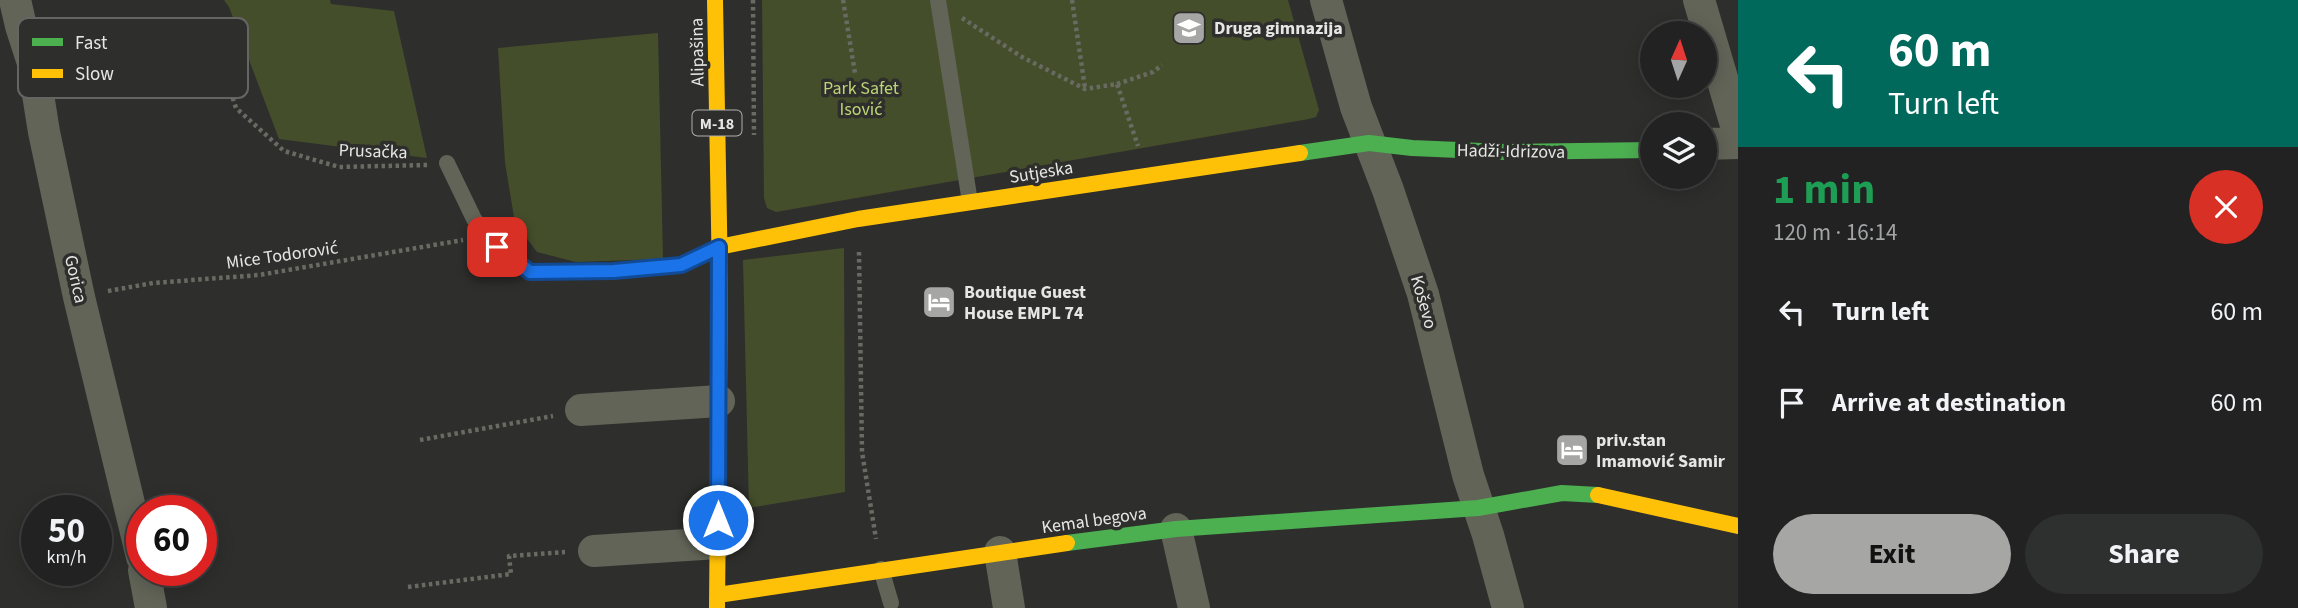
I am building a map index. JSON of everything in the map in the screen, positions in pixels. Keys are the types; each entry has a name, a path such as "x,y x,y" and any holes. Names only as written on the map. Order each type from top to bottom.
{"street":[{"name":"Alipašina","path":"715,0 719,247 718,601"},
{"name":"Koševo","path":"1326,0 1356,107 1388,190 1423,294 1478,508 1488,534 1508,608"},
{"path":"1699,0 1738,132"},
{"name":"Gorica","path":"39,98 79,297 127,495"},
{"name":"Sutjeska","path":"719,247 858,219 1369,143"},
{"name":"Hadži-Idrizova","path":"1369,143 1392,147 1499,153 1640,150"},
{"path":"1717,144 1738,143"},
{"path":"582,410 719,401"},
{"name":"Kemal begova","path":"718,601 881,569 1176,529 1478,508 1562,493 1594,494 1738,526"},
{"path":"1176,529 1195,608"},
{"path":"594,551 718,543"},
{"path":"1000,552 1009,608"},
{"path":"147,586 151,608"}],"lane":[{"path":"939,1 970,202"},
{"path":"447,163 474,219 497,247 530,272 614,271 681,265 719,247"},
{"path":"881,569 891,603"}],"path":[{"path":"753,0 754,135"},
{"path":"843,0 855,74"},
{"path":"1072,0 1085,89"},
{"path":"939,1 1021,57 1085,89 1117,84 1153,72 1162,65"},
{"path":"1117,84 1142,157"},
{"name":"Prusačka","path":"233,98 236,108 284,151 339,167 413,167 447,163"},
{"path":"858,219 862,452 881,569"},
{"name":"Mice Todorović","path":"79,297 153,284 260,275 488,236"},
{"path":"421,440 582,410"},
{"path":"408,587 511,574 509,556 594,551"}],"green space":[{"path":"224,0 330,0 331,4 394,11 427,158 279,139 248,57 248,18 233,18"},
{"name":"Park Safet Isović","path":"762,0 1288,0 1319,110 1316,117 1309,119 776,212 767,208 764,198"},
{"path":"658,33 663,259 576,262 537,252 515,223 505,163 498,48"},
{"path":"844,248 845,492 749,508 743,260"}],"traffic: fast":[{"path":"1300,153 1369,143 1412,148 1505,152 1640,150"},
{"path":"1067,543 1176,529 1478,508 1562,493 1598,495"}],"traffic: slow":[{"path":"715,0 720,280 717,608"},
{"path":"719,247 858,219 1300,153"},
{"path":"1598,495 1738,526"},
{"path":"718,595 1067,543"}],"place":[{"name":"Druga gimnazija","path":"1189,28"},
{"name":"Boutique Guest House EMPL 74","path":"939,302"},
{"name":"priv.stan Imamović Samir","path":"1572,450"}],"route":[{"path":"497,247 530,272 614,271 681,265 719,247 718,520"}]}
